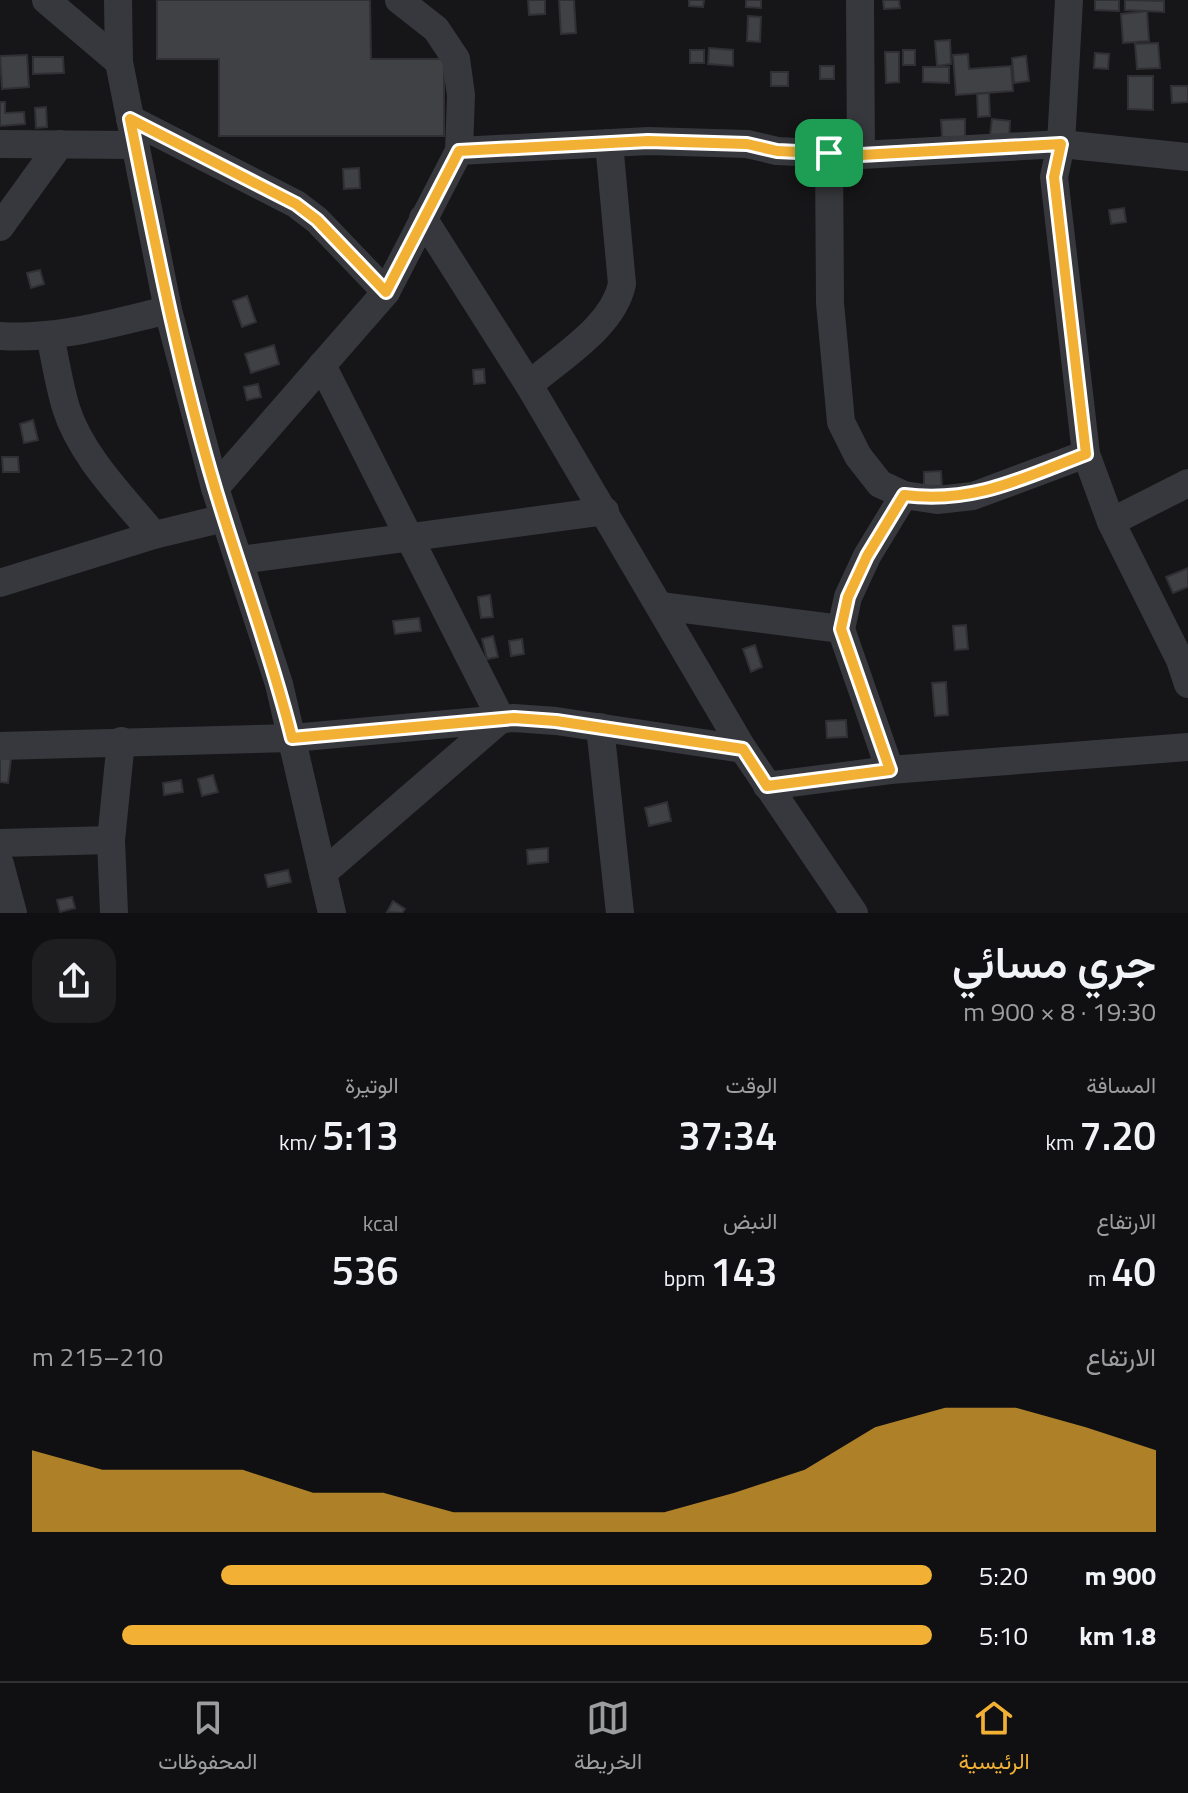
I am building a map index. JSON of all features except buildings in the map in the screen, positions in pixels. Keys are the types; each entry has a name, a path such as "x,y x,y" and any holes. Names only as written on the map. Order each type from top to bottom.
{"street":[{"path":"46,0 119,62"},
{"path":"118,0 119,62 168,310 215,488 240,560 292,738 332,913"},
{"path":"215,488 386,292 459,151 461,95 456,59 436,29 399,0"},
{"path":"860,0 861,155"},
{"path":"1069,0 1061,144 1054,177 1086,454 1111,522 1180,660 1188,684"},
{"path":"0,144 60,144 133,132 296,204 317,220 386,292"},
{"path":"459,151 609,143 747,144 777,151 861,155 1061,144 1188,157"},
{"path":"529,385 607,317 619,300 622,284 609,143"},
{"path":"0,227 60,144"},
{"path":"829,153 830,303 841,422 858,456 880,484 904,495 937,500 973,496 1086,454"},
{"path":"423,218 605,511 743,749 854,913"},
{"path":"0,336 50,335 168,310"},
{"path":"50,335 66,408 77,434 110,482 154,535"},
{"path":"322,365 501,719"},
{"path":"1111,522 1188,483"},
{"path":"890,770 841,629 848,597 867,556 904,495"},
{"path":"240,560 605,511"},
{"path":"0,583 154,535 225,518"},
{"path":"660,606 841,629"},
{"path":"323,873 501,719"},
{"path":"0,746 292,738 501,719 556,721 743,749"},
{"path":"600,727 620,913"},
{"path":"114,913 111,840 121,741"},
{"path":"767,786 890,770 1188,747"},
{"path":"0,843 111,840"},
{"path":"0,864 13,913"},
{"path":"830,878 831,913"}],"route":[{"path":"130,119 296,204 317,220 386,292 459,151 648,141 747,144 777,151 829,153 861,155 1061,144 1054,177 1086,454 973,496 937,500 904,495 867,556 848,597 841,629 890,770 767,786 743,749 556,721 514,718 292,738 279,684 215,488 168,310 130,119"}]}
